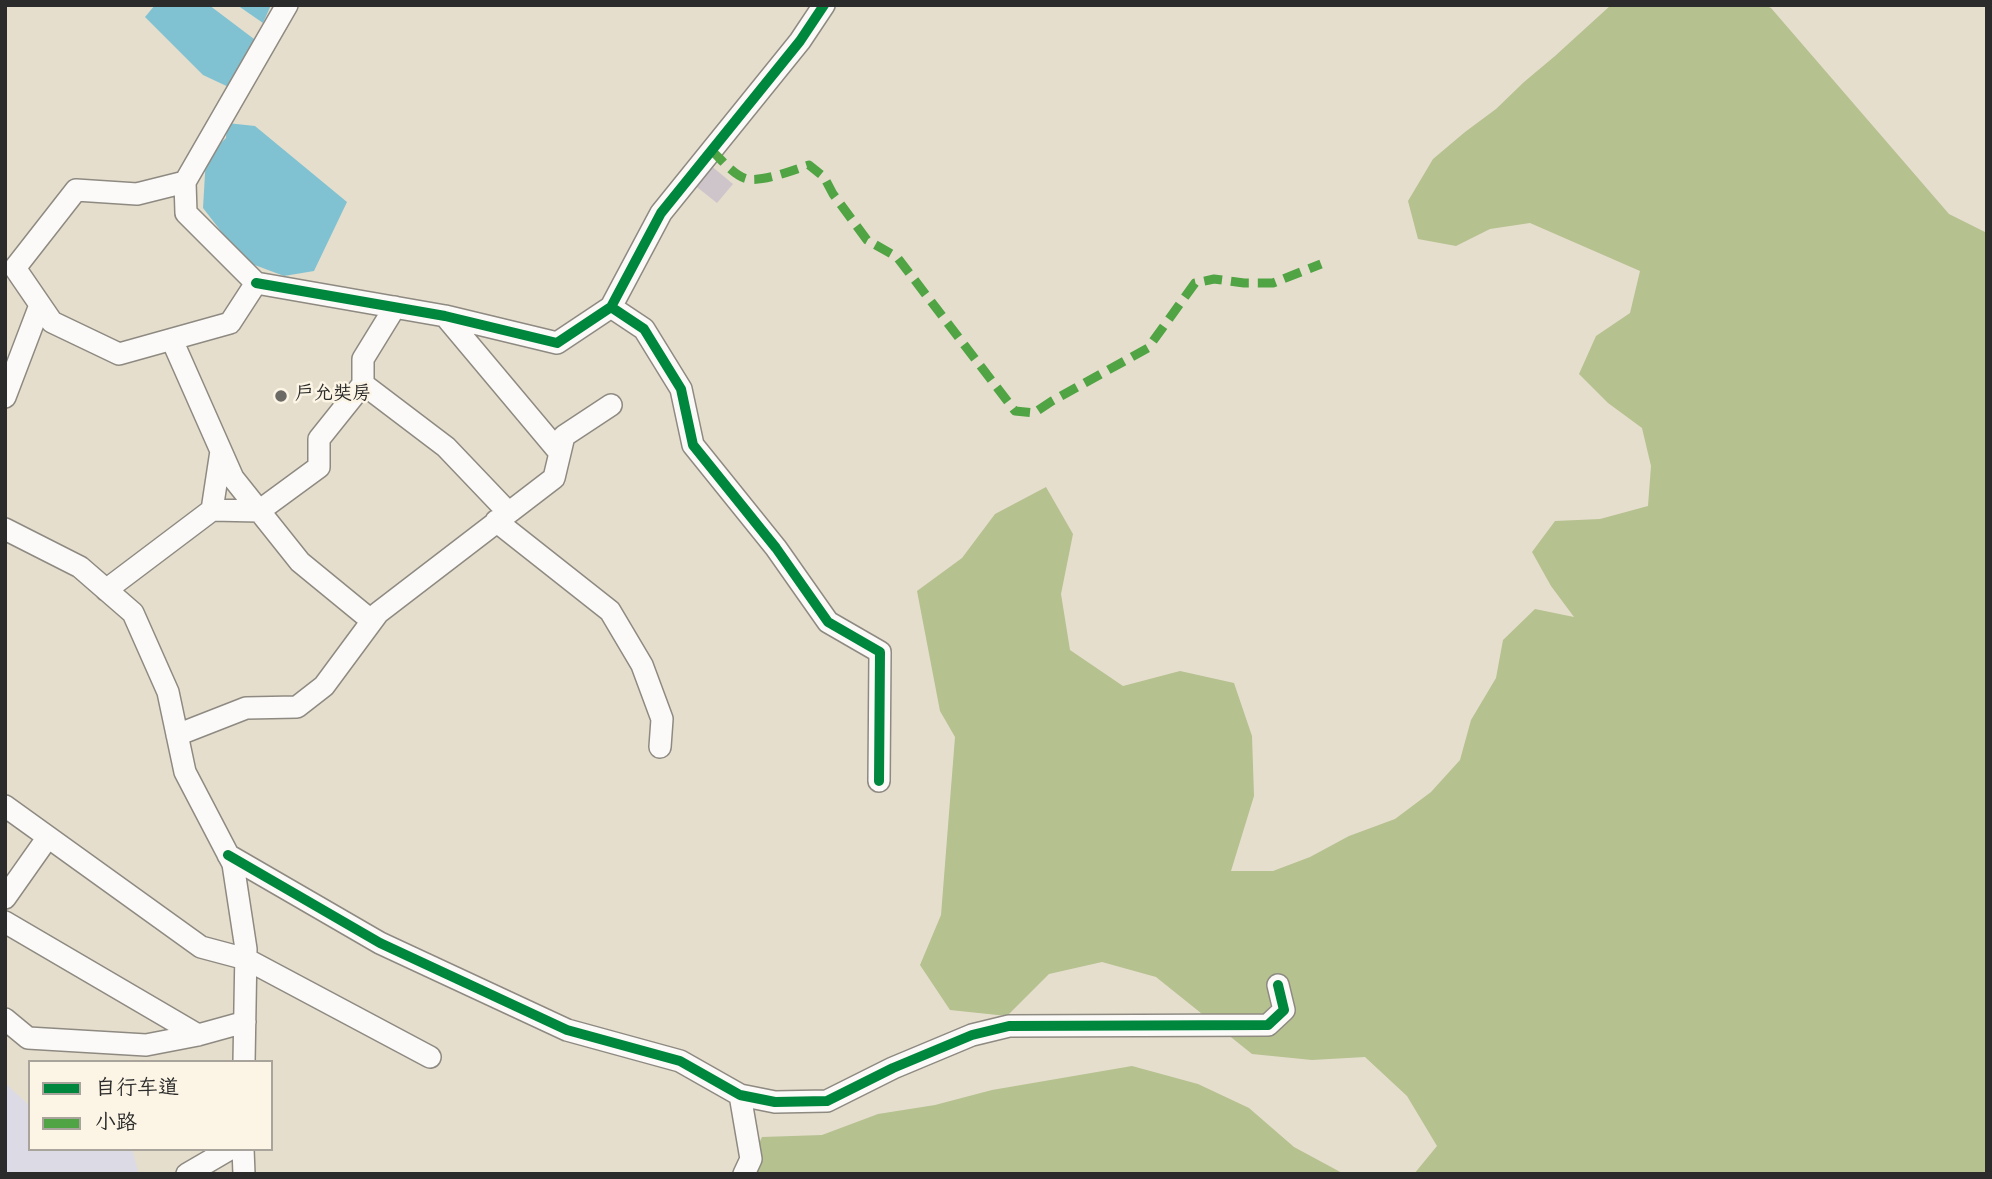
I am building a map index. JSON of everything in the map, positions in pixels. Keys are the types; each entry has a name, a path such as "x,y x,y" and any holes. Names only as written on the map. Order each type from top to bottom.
{"street":[{"path":"287,5 186,182 186,213 257,283 445,316 557,343 611,307 661,213 800,41 824,5"},
{"path":"186,182 137,194 76,190 10,263 52,322 119,355 230,323 257,283"},
{"path":"5,397 40,305"},
{"path":"106,590 212,510 259,511 319,467 319,439 363,384 363,359 395,307"},
{"path":"611,307 643,329 681,388 693,445 776,548 828,622 880,652 879,781"},
{"path":"445,316 560,453"},
{"path":"172,340 233,478 300,562 372,621"},
{"path":"363,384 446,447 502,516 610,611 642,665 659,709 662,719 660,747"},
{"path":"177,736 246,708 297,707 324,686 378,613 554,478 564,436 611,405"},
{"path":"212,510 220,451"},
{"path":"5,529 80,567 133,613 169,692 185,772 233,864 246,949 244,1060"},
{"path":"5,806 201,947 246,959 430,1057"},
{"path":"5,898 48,837"},
{"path":"228,855 380,943 567,1030 680,1061 740,1095 775,1102 827,1101 893,1068 972,1035 1009,1026 1268,1025 1284,1010 1278,985"},
{"path":"5,922 198,1035"},
{"path":"5,1019 28,1038 146,1045 245,1022"},
{"path":"740,1095 751,1159 744,1174"},
{"path":"187,1174 227,1151"},
{"path":"243,1151 244,1174"}],"shaded area":[{"path":"5,1083 28,1104 28,1151 133,1151 139,1174 5,1174"}],"green space":[{"path":"1611,5 1764,5 1771,8 1949,214 1987,233 1987,1174 1414,1174 1437,1146 1407,1096 1365,1057 1312,1060 1252,1054 1156,977 1102,962 1049,974 1007,1016 950,1010 920,965 941,915 955,737 940,711 917,591 962,558 995,514 1046,487 1073,534 1061,594 1070,650 1123,686 1180,671 1234,683 1252,736 1254,796 1231,871 1273,871 1310,857 1349,836 1395,819 1431,792 1460,760 1471,720 1496,678 1503,640 1535,609 1574,617 1551,586 1532,552 1555,521 1600,519 1648,506 1651,466 1642,428 1608,403 1579,374 1596,336 1630,313 1640,271 1530,223 1490,229 1456,246 1418,239 1408,201 1433,159 1496,109"},
{"path":"1132,1066 1198,1084 1249,1108 1294,1147 1344,1174 744,1174 762,1137 822,1135 878,1114 935,1105 992,1090"}],"water":[{"path":"155,5 209,5 254,39 235,90 203,75 145,17"},
{"path":"237,5 271,5 263,23"},
{"path":"227,123 255,126 347,202 314,271 284,276 244,261 203,208 206,157 226,138"}],"building":[{"path":"709,164 733,184 717,203 693,184"}],"marked path":[{"path":"711,150 733,171 747,179 770,177 809,165 824,177 833,194 867,240 897,257 1015,411 1034,413 1148,348 1195,283 1214,279 1273,283 1321,264"}],"cycle path":[{"path":"611,307 661,213 800,41 824,5"},
{"path":"256,283 445,316 557,343 611,307 644,329 681,389 693,445 776,548 828,622 880,652 879,781"},
{"path":"228,855 380,943 567,1030 680,1061 740,1095 775,1102 827,1101 893,1068 972,1035 1009,1026 1268,1025 1284,1010 1278,985"}],"place":[{"name":"户允奘房","path":"281,396"}]}
